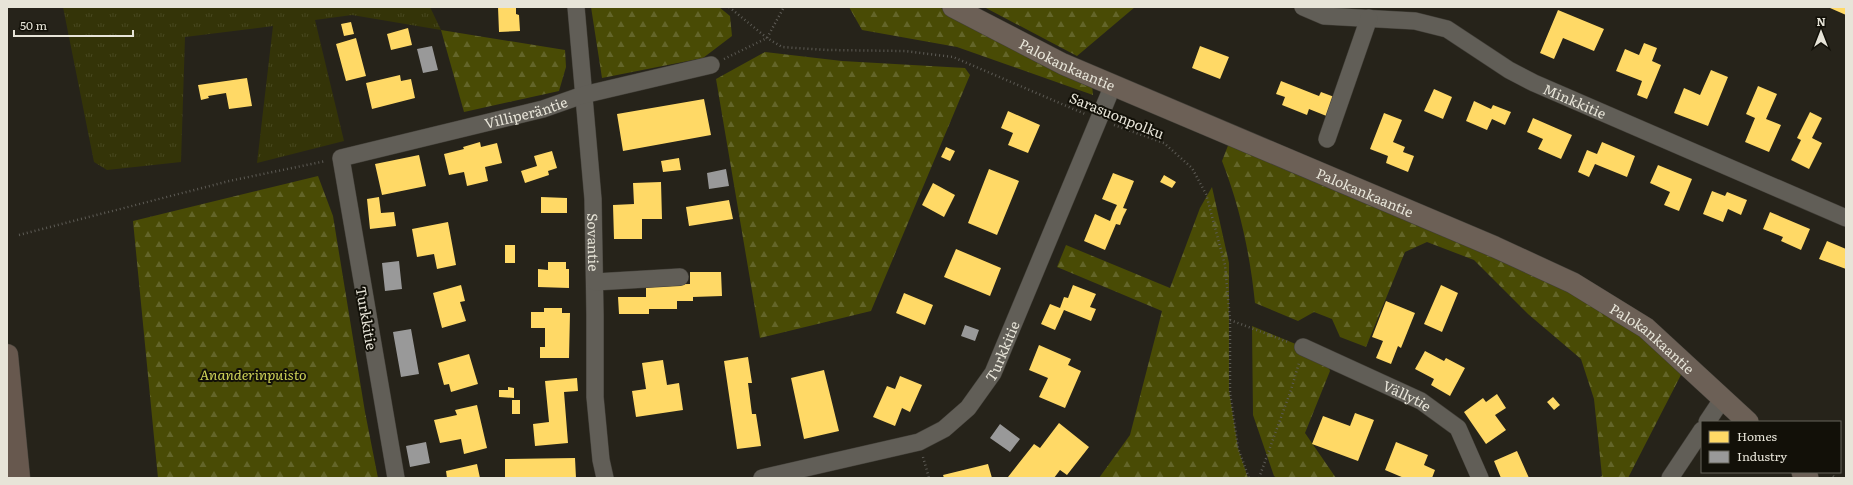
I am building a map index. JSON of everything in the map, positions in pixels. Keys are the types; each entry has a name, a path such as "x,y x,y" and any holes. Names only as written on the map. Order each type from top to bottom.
{"highway":[{"path":"7,356 19,478"}],"main road":[{"name":"Palokankaantie","path":"953,7 1063,64 1495,247 1573,283 1646,328 1747,421"}],"street":[{"name":"Sovantie","path":"576,7 593,199 595,282 594,398 601,460 605,478"},
{"name":"Minkkitie","path":"1303,7 1324,16 1415,21 1448,29 1509,70 1534,83 1846,218"},
{"path":"1327,139 1369,18"},
{"name":"Villiperäntie","path":"340,158 543,109 583,95 711,65"},
{"name":"Turkkitie","path":"762,478 919,442 944,428 968,408 993,372 1113,85"},
{"name":"Turkkitie","path":"340,158 396,478"},
{"path":"595,282 680,277"},
{"name":"Vällytie","path":"1304,347 1421,402 1458,428 1480,478"},
{"path":"1708,421 1723,398"},
{"path":"1670,478 1701,432"}],"path":[{"name":"Sarasuonpolku","path":"729,7 767,38 782,47 905,52 953,57 1098,119 1164,143 1192,168 1206,194 1225,265 1230,320 1230,393 1238,448 1249,478"},
{"path":"711,65 767,38 784,7"},
{"path":"19,236 229,181 340,158"},
{"path":"1230,320 1304,347 1291,390 1259,478"},
{"path":"919,442 929,478"}],"green space":[{"path":"63,7 430,7 441,30 352,15 315,20 344,141 257,163 273,26 185,37 181,162 107,170 94,162"},
{"path":"591,7 719,7 730,16 732,36 703,58 602,78"},
{"path":"849,7 939,7 982,31 1092,85 1093,95 957,47 862,30"},
{"path":"984,7 1135,7 1077,56"},
{"path":"441,30 565,50 566,67 559,91 464,112"},
{"path":"765,52 842,61 965,68 970,75 871,311 760,338 716,79"},
{"path":"1229,143 1573,288 1644,332 1684,369 1628,478 1598,478 1602,476 1594,399 1581,359 1528,314 1474,260 1427,242 1405,252 1366,347 1340,337 1332,319 1314,312 1298,321 1255,303 1250,267 1239,213 1222,161"},
{"name":"Ananderinpuisto","path":"318,176 333,216 365,412 378,478 158,478 133,221"},
{"path":"1212,187 1229,263 1229,390 1238,448 1248,478 1099,478 1130,435 1162,311 1057,267 1066,245 1170,288 1200,208"},
{"path":"1252,326 1325,356 1330,371 1305,433 1336,478 1277,478 1274,476 1253,415"}],"building: Homes":[{"path":"498,7 516,7 516,14 519,15 520,31 499,32"},
{"path":"1846,7 1846,15 1830,8"},
{"path":"1558,10 1604,29 1594,51 1563,38 1554,59 1540,53"},
{"path":"351,22 354,34 344,36 341,24"},
{"path":"408,28 412,45 391,50 387,34"},
{"path":"356,38 366,76 346,81 336,44"},
{"path":"1644,43 1657,48 1652,61 1661,65 1647,99 1637,95 1642,81 1616,71 1625,49 1639,55"},
{"path":"1200,46 1229,57 1220,79 1192,68"},
{"path":"1711,70 1728,77 1708,126 1674,113 1684,88 1700,95"},
{"path":"400,75 401,81 411,79 415,98 372,109 366,83"},
{"path":"247,78 252,106 229,109 226,93 208,96 209,98 201,100 198,85"},
{"path":"1281,81 1319,96 1321,92 1337,98 1329,117 1309,109 1307,115 1282,105 1285,97 1276,94"},
{"path":"1758,86 1777,94 1766,119 1781,125 1769,152 1745,142 1755,118 1746,114"},
{"path":"1434,89 1452,97 1443,119 1424,111"},
{"path":"704,99 711,135 623,151 617,114"},
{"path":"1474,101 1491,109 1493,105 1511,112 1505,125 1492,119 1487,130 1466,121"},
{"path":"1008,111 1040,125 1028,153 1008,145 1013,133 1001,128"},
{"path":"1810,112 1822,118 1812,138 1822,143 1809,169 1791,160 1801,140 1797,138"},
{"path":"1384,113 1402,120 1393,142 1405,147 1403,152 1414,156 1408,172 1386,163 1388,156 1370,149"},
{"path":"1533,118 1572,135 1561,159 1538,149 1543,139 1527,132"},
{"path":"480,142 481,147 497,143 502,163 485,167 488,181 467,186 464,172 449,175 444,154 464,149 463,147"},
{"path":"1602,142 1635,156 1627,177 1595,164 1589,177 1578,172 1587,150 1597,154"},
{"path":"946,147 955,151 950,161 941,157"},
{"path":"552,151 557,168 548,171 549,175 525,183 521,171 537,166 534,156"},
{"path":"419,155 426,186 382,195 375,164"},
{"path":"679,158 681,170 663,172 661,161"},
{"path":"1658,165 1692,179 1679,211 1664,205 1670,192 1650,183"},
{"path":"989,169 1019,181 997,235 968,223"},
{"path":"1113,173 1134,181 1123,208 1127,209 1120,225 1116,224 1105,250 1084,241 1095,214 1110,221 1117,205 1102,199"},
{"path":"1164,175 1176,182 1172,188 1160,182"},
{"path":"661,182 662,219 642,219 642,239 614,239 613,205 634,204 633,183"},
{"path":"933,183 955,195 944,217 922,205"},
{"path":"1712,191 1725,196 1727,192 1747,200 1741,215 1728,209 1723,222 1703,214"},
{"path":"379,197 381,213 394,212 396,226 370,229 367,199"},
{"path":"541,197 567,198 567,213 541,213"},
{"path":"729,200 733,219 689,226 686,207"},
{"path":"1770,212 1810,229 1801,250 1781,241 1783,237 1763,229"},
{"path":"448,222 456,265 437,269 434,254 417,257 412,229"},
{"path":"1827,241 1846,249 1846,269 1819,259"},
{"path":"505,245 515,245 515,263 505,263"},
{"path":"956,249 1001,268 990,296 944,277"},
{"path":"548,262 566,262 566,269 569,269 569,288 538,287 538,269 548,270"},
{"path":"690,272 721,272 722,296 693,297 693,301 677,301 677,309 649,309 649,314 619,314 618,297 646,297 646,285 690,284"},
{"path":"461,285 465,301 460,302 466,321 442,328 433,293"},
{"path":"1073,285 1096,294 1090,307 1096,309 1091,321 1064,310 1055,330 1041,324 1050,304 1060,308 1064,297 1068,298"},
{"path":"1441,285 1458,293 1442,332 1424,324"},
{"path":"904,293 933,305 925,325 896,313"},
{"path":"1386,301 1415,313 1401,348 1398,346 1391,364 1376,358 1383,341 1372,337"},
{"path":"544,308 562,308 562,313 570,313 569,358 540,358 540,347 545,347 545,328 531,328 531,312 544,312"},
{"path":"1039,345 1071,359 1068,365 1081,371 1065,408 1039,397 1048,378 1029,370"},
{"path":"1425,351 1444,361 1446,358 1465,368 1450,396 1431,385 1434,379 1415,369"},
{"path":"469,354 478,384 451,392 449,384 444,385 438,363"},
{"path":"748,357 752,383 748,383 752,414 756,414 761,446 737,449 724,361"},
{"path":"663,360 667,385 679,383 683,410 636,417 632,391 646,389 642,363"},
{"path":"824,370 839,431 804,439 791,378"},
{"path":"900,376 922,385 910,412 902,408 895,426 873,417 887,386 895,389"},
{"path":"577,378 578,391 564,392 568,443 535,446 533,424 549,422 545,381"},
{"path":"508,387 514,388 514,398 499,397 499,390 508,390"},
{"path":"1497,394 1506,408 1495,415 1506,430 1486,444 1464,412 1483,398 1486,402"},
{"path":"1553,397 1560,405 1554,410 1547,402"},
{"path":"512,400 520,400 520,414 512,414"},
{"path":"477,405 487,448 464,454 461,439 440,443 434,420 457,415 455,410"},
{"path":"1355,413 1374,420 1358,461 1312,444 1323,416 1350,426"},
{"path":"1059,423 1089,447 1067,475 1060,470 1054,478 1008,477 1034,444 1040,448"},
{"path":"1396,442 1428,455 1424,465 1435,470 1432,478 1404,478 1385,470"},
{"path":"1517,451 1529,478 1501,478 1494,461"},
{"path":"575,458 576,478 505,478 505,459"},
{"path":"477,464 480,478 447,478 446,471"},
{"path":"988,464 992,478 944,478 943,475"}],"building: Industry":[{"path":"432,46 438,70 423,73 417,49"},
{"path":"726,169 729,186 709,189 707,173"},
{"path":"399,261 402,289 385,291 382,263"},
{"path":"965,325 979,330 975,341 961,336"},
{"path":"411,329 419,374 401,377 393,332"},
{"path":"1000,424 1020,439 1010,452 990,438"},
{"path":"426,442 430,463 410,467 406,446"}]}
